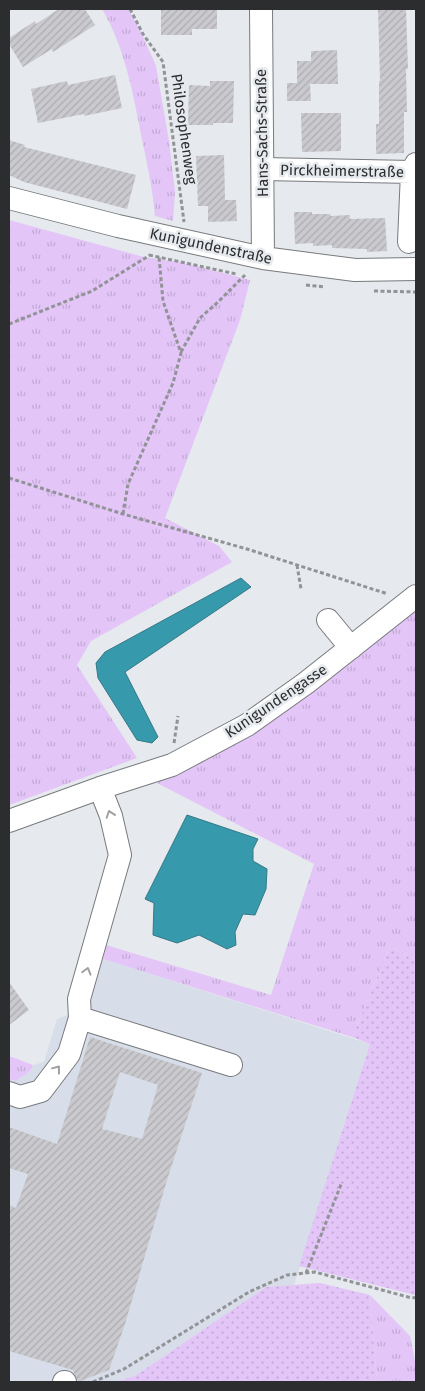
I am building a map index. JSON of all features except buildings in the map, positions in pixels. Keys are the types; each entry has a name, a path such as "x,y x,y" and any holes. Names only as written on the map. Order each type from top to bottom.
{"street":[{"name":"Hans-Sachs-Straße","path":"261,9 263,258"},
{"name":"Pirckheimerstraße","path":"263,170 415,169"},
{"path":"409,242 415,169"},
{"name":"Kunigundenstraße","path":"9,198 184,252 263,258 355,270 416,269"},
{"name":"Kunigundengasse","path":"9,821 100,788 172,766 247,725 351,648 412,599"},
{"path":"328,620 351,648"},
{"path":"14,1095 41,1090 68,1054 80,1018 80,999 120,855 111,816 100,788"},
{"path":"80,1018 231,1065"}],"path":[{"name":"Philosophenweg","path":"130,9 143,34 163,62 183,208 184,252"},
{"path":"9,324 92,291 151,255"},
{"path":"159,257 164,301 181,353"},
{"path":"123,514 128,484 174,383 181,353 200,318 245,276"},
{"path":"9,478 123,514 412,599"},
{"path":"297,565 301,590"},
{"path":"174,749 178,716"},
{"path":"306,1273 342,1182"},
{"path":"93,1382 124,1369 249,1292 287,1275 316,1272 416,1298"}],"shaded area":[{"path":"103,959 370,1044 294,1285 266,1287 135,1376 115,1382 64,1382 62,1377 48,1382 9,1382 9,1079 16,1081 31,1070 33,1065 44,1062 57,1019 86,1008"}],"green space":[{"path":"102,9 128,9 140,30 156,66 169,141 175,192 173,221 155,216 148,171 128,75 117,41"},
{"path":"9,220 144,257 184,263 250,280 240,320 165,518 219,546 232,562 91,641 77,665 137,758 9,805"},
{"path":"416,609 416,960 390,947 352,1037 103,959 106,945 271,995 314,864 157,783 262,727"},
{"path":"390,947 416,960 415,1295 299,1266 370,1044 352,1037"},
{"path":"9,1056 33,1065 31,1070 16,1081 9,1079"},
{"path":"320,1283 370,1295 377,1382 115,1382 135,1376 266,1287"},
{"path":"370,1295 410,1336 416,1366 416,1382 377,1382"}],"water":[{"path":"241,578 251,587 125,672 158,737 152,743 137,740 98,678 96,663 105,652"},
{"path":"187,815 258,839 253,849 253,861 267,869 266,889 255,915 243,914 235,932 236,945 227,949 199,935 177,943 153,935 154,903 145,899"}]}
